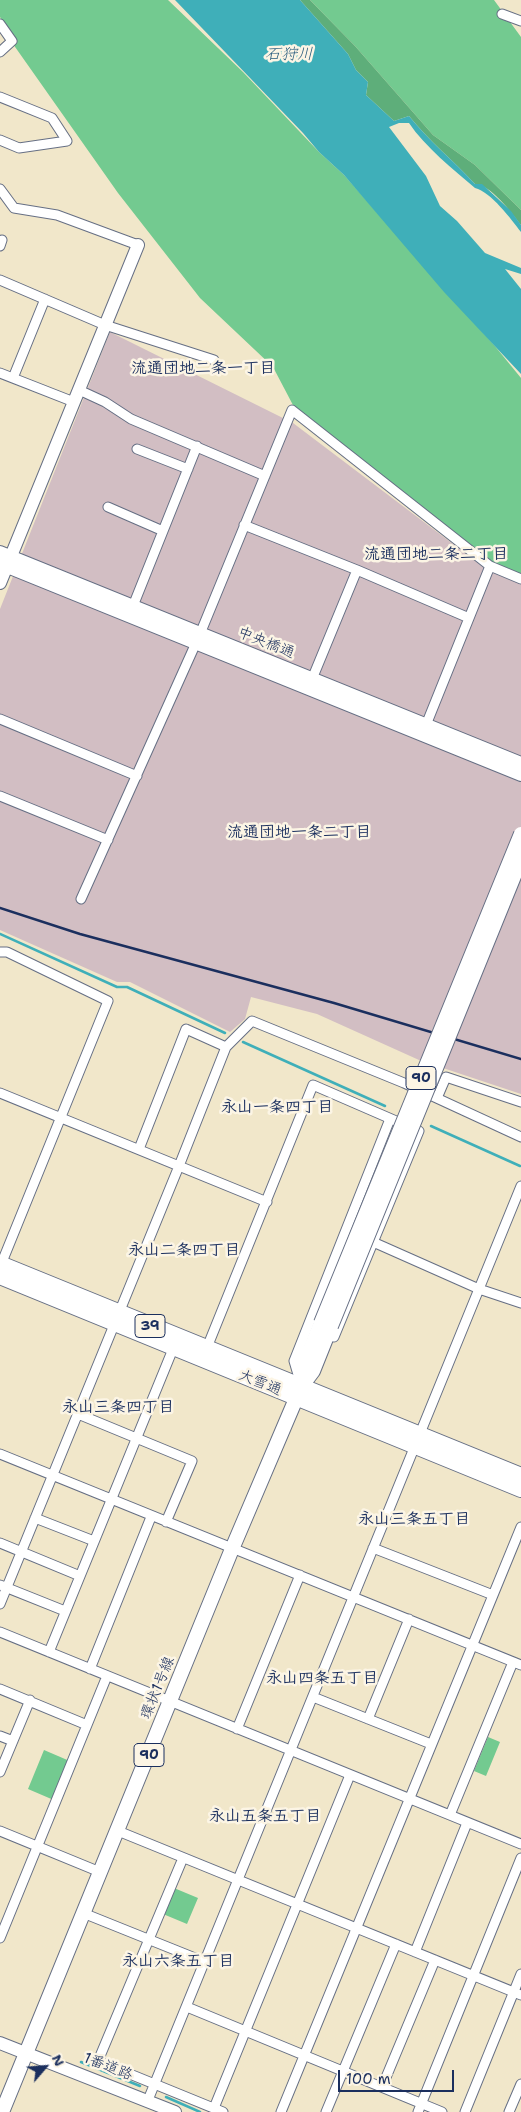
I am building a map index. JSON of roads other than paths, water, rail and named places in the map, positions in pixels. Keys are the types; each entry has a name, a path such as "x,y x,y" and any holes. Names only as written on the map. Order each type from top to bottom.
{"highway":[{"name":"大雪通","path":"0,1268 175,1343 299,1393 521,1476"},
{"name":"大雪通","path":"418,1439 521,1489"}],"main road":[{"name":"90","path":"326,1325 521,834"},
{"name":"90","path":"326,1325 521,859"},
{"name":"環状1号線","path":"2,2112 232,1549 299,1393 303,1367 326,1325"}],"street":[{"path":"502,14 521,21"},
{"path":"0,24 12,41 0,52"},
{"path":"0,97 52,118 67,141 19,148 0,140"},
{"path":"0,189 14,208 57,215 138,245 74,402 4,560 0,583"},
{"path":"0,280 105,325 214,360"},
{"path":"14,378 45,299"},
{"path":"0,373 74,402"},
{"path":"79,390 105,402 131,419 265,476"},
{"path":"81,899 198,638 292,410 490,566 521,578"},
{"path":"131,612 198,446"},
{"path":"137,449 188,469"},
{"path":"108,507 163,530"},
{"path":"244,526 357,570 469,618"},
{"name":"中央橋通","path":"4,560 424,730 521,775"},
{"path":"424,730 490,566"},
{"path":"310,684 357,570"},
{"path":"0,719 137,776"},
{"name":"中央橋通","path":"424,730 521,763"},
{"path":"0,796 108,840"},
{"path":"0,952 7,952 108,1001 0,1268"},
{"path":"0,1604 3,1586 21,1552 180,1166 226,1048 252,1021 437,1098 521,1137"},
{"path":"139,1150 186,1029 226,1048"},
{"path":"437,1098 446,1077 521,1102"},
{"path":"205,1354 313,1085 419,1131 320,1370 316,1377 299,1393"},
{"path":"0,1093 266,1202"},
{"path":"299,1393 294,1362 390,1119"},
{"path":"148,2104 521,1186"},
{"path":"373,1242 479,1289 521,1302"},
{"path":"49,1652 175,1343"},
{"path":"78,1414 192,1461 166,1522"},
{"path":"0,1454 151,1517 300,1575 517,1664 450,1815"},
{"path":"90,1669 151,1517"},
{"path":"35,1518 94,1541"},
{"path":"281,2112 521,1526"},
{"path":"0,1544 80,1576"},
{"path":"373,1548 493,1595"},
{"path":"237,1729 300,1575"},
{"path":"3,1586 65,1611"},
{"path":"368,1719 409,1619"},
{"path":"0,1632 521,1844"},
{"path":"0,1938 107,1676"},
{"path":"0,1689 87,1725"},
{"path":"313,1697 431,1744"},
{"path":"0,1772 30,1700"},
{"path":"0,1736 13,1741"},
{"path":"183,1858 98,2061 218,2110 246,2032 350,1775"},
{"path":"415,1952 467,1822"},
{"path":"0,1830 100,1872"},
{"path":"118,1831 517,1994"},
{"path":"420,2108 521,1858"},
{"path":"83,1913 205,1962"},
{"path":"326,2112 396,1944"},
{"path":"382,2087 435,1960"},
{"path":"465,2112 517,1994 521,1974"},
{"path":"187,2007 382,2087 420,2108 442,2112"},
{"name":"1番道路","path":"0,2043 148,2104 175,2112"},
{"path":"509,2112 521,2084"}],"water":[{"name":"石狩川","path":"175,0 300,0 348,54 356,70 368,82 366,95 394,121 409,116 475,184 482,184 511,211 521,225 521,232 494,200 475,188 440,157 423,141 409,123 399,123 389,127 426,176 440,206 457,221 485,253 521,268 521,274 505,269 521,289 521,374 444,292 344,175 319,152"}],"waterway":[{"path":"0,934 117,987 127,987 225,1033"},
{"path":"243,1042 385,1106"},
{"path":"431,1126 520,1166"},
{"path":"81,2062 140,2086"},
{"path":"166,2097 200,2112"}],"railway":[{"path":"0,908 80,934 334,1003 521,1059"}],"district":[{"name":"流通団地二条一丁目","path":"203,369"},
{"name":"流通団地二条二丁目","path":"436,555"},
{"name":"流通団地一条二丁目","path":"299,833"},
{"name":"永山一条四丁目","path":"277,1108"},
{"name":"永山二条四丁目","path":"184,1251"},
{"name":"永山三条四丁目","path":"118,1408"},
{"name":"永山三条五丁目","path":"414,1520"},
{"name":"永山四条五丁目","path":"322,1679"},
{"name":"永山五条五丁目","path":"265,1817"},
{"name":"永山六条五丁目","path":"178,1962"}]}
